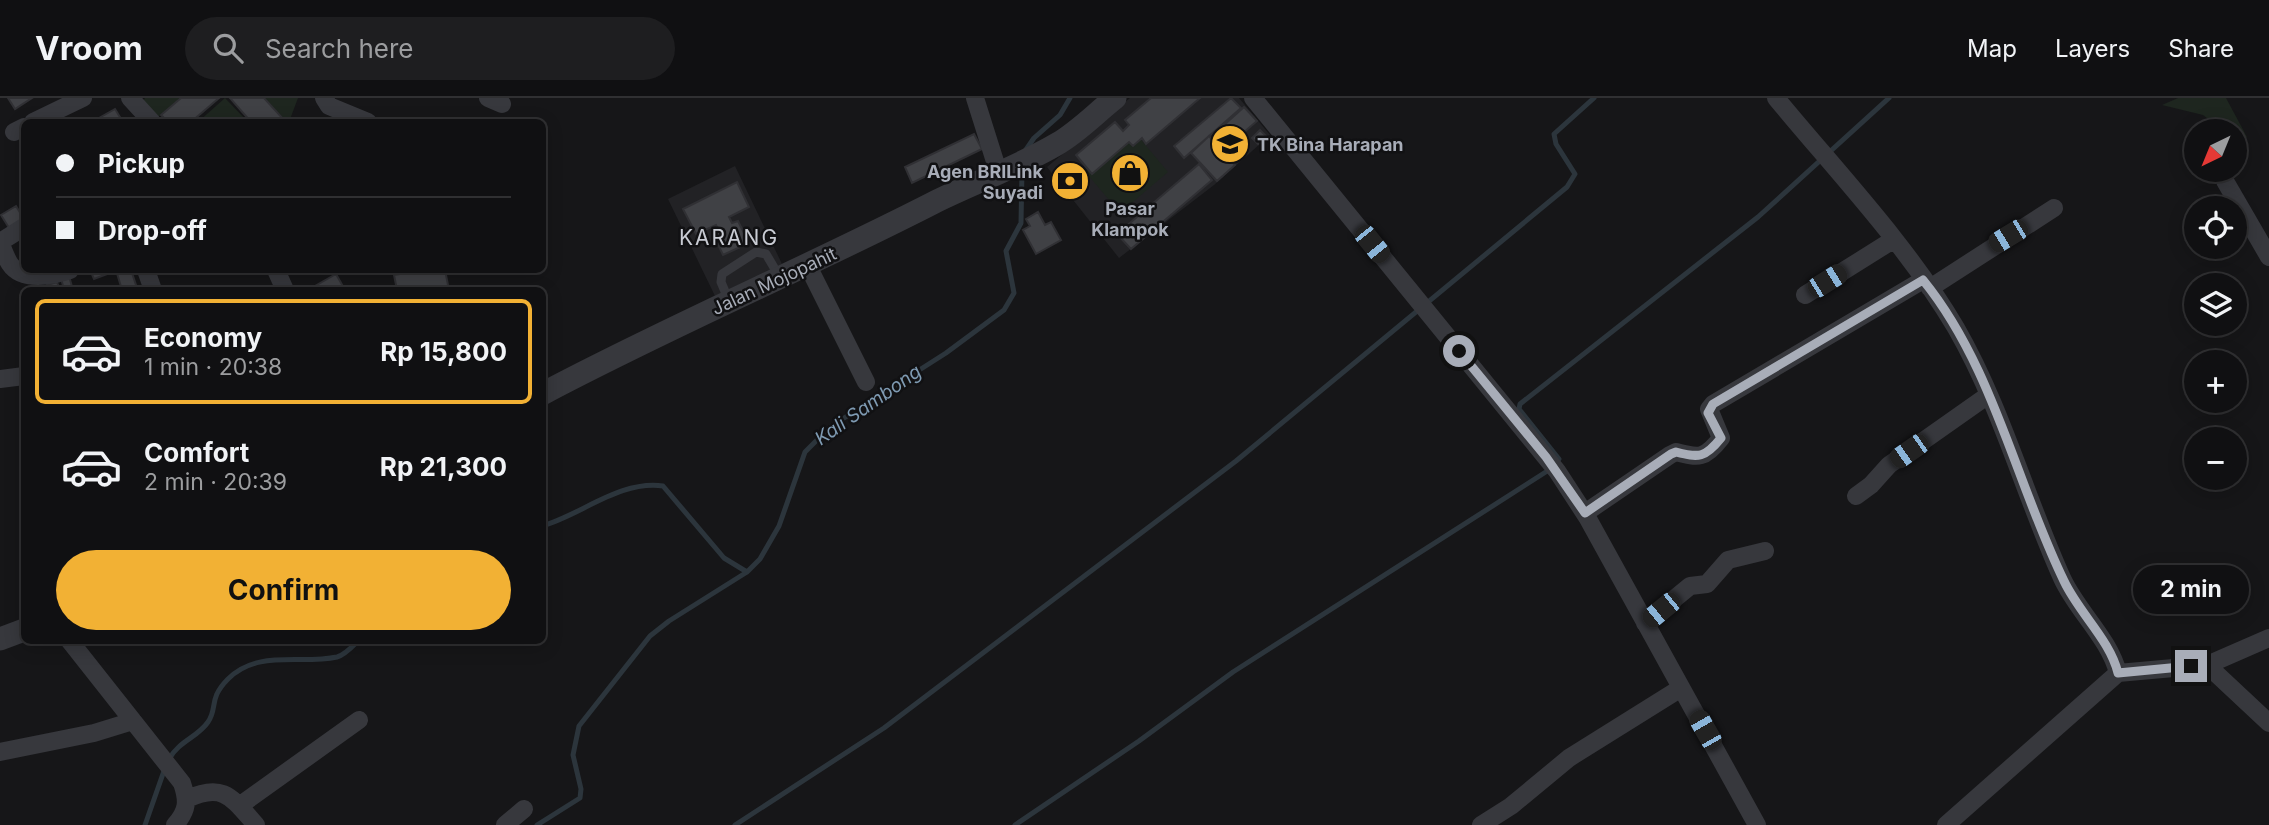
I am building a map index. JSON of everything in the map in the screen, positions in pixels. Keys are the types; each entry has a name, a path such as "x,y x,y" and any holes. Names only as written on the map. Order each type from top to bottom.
{"street":[{"path":"39,119 83,98"},
{"path":"130,98 149,119"},
{"path":"324,98 326,104 343,118"},
{"path":"975,98 1002,170"},
{"name":"Jalan Mojopahit","path":"546,392 608,359 781,279 1032,157 1066,138 1115,98"},
{"path":"1253,98 1552,464 1585,513 1754,824"},
{"path":"1776,98 1893,240 1927,284 1956,330 1987,396 2062,578 2084,617 2112,657 2118,673"},
{"path":"2226,182 2269,257"},
{"path":"1585,513 1671,454 1676,452 1693,457 1702,456 1721,438 1708,413 1713,404 1927,284 2054,208"},
{"path":"21,229 0,242 10,265 21,271"},
{"path":"1805,295 1893,240"},
{"path":"808,266 866,382"},
{"path":"30,273 48,277 60,273"},
{"path":"0,379 21,376"},
{"path":"1856,496 1871,485 1889,465 1987,396"},
{"path":"1645,623 1689,586 1707,584 1727,561 1765,551"},
{"path":"0,639 21,631"},
{"path":"1946,825 2118,673 2207,665 2269,638"},
{"path":"72,644 184,791 185,812 176,825"},
{"path":"2207,665 2269,723"},
{"path":"1481,825 1511,806 1569,758 1681,688"},
{"path":"239,806 359,720"},
{"path":"0,752 94,733 133,721"},
{"path":"184,791 214,790 239,806 256,825"},
{"path":"505,825 524,809"}],"lane":[{"path":"730,303 721,282 722,274 756,253 766,254 781,279"}],"shaded area":[{"path":"145,98 180,98 157,118 143,101"},
{"path":"225,98 245,119 201,119"},
{"path":"265,98 298,98 290,119 284,119"},
{"name":"Pasar Klampok","path":"1130,98 1239,98 1270,135 1214,185 1119,258 1047,167"},
{"path":"2178,98 2226,98 2237,119 2208,119 2203,115 2162,105"},
{"path":"1132,129 1168,172 1120,213 1083,169"},
{"path":"735,166 782,264 715,296 668,199"}],"building":[{"path":"8,98 32,98 15,109"},
{"path":"181,98 219,98 194,119 165,119 161,115"},
{"path":"230,98 264,98 283,119 248,119"},
{"path":"1151,98 1200,98 1146,144 1142,138 1133,146 1129,142 1092,174 1076,155 1115,122 1123,131 1129,125 1125,120"},
{"path":"1231,98 1241,108 1184,158 1174,146"},
{"path":"1244,107 1257,121 1236,139 1224,125"},
{"path":"115,109 121,119 100,119"},
{"path":"1260,130 1266,136 1258,144 1252,138"},
{"path":"974,134 982,149 912,183 905,167"},
{"path":"1209,136 1235,165 1217,181 1191,153"},
{"path":"1242,147 1247,153 1239,160 1233,154"},
{"path":"1199,164 1212,180 1131,249 1117,234"},
{"path":"737,182 749,207 729,217 732,223 738,221 749,243 723,255 713,234 719,231 716,225 696,234 683,209"},
{"path":"16,206 21,214 21,221 9,228 1,215"},
{"path":"1038,212 1045,225 1051,222 1061,240 1036,254 1023,230 1030,226 1026,219"},
{"path":"91,273 110,273 94,279"},
{"path":"117,273 132,273 137,287 121,287"},
{"path":"446,273 448,287 396,287 394,275"},
{"path":"336,274 343,287 313,287"},
{"path":"69,276 72,287 63,287 61,278"},
{"path":"57,282 59,287 48,287 47,285"}],"waterway":[{"name":"Kali Sambong","path":"1023,154 1034,138 1060,115 1070,98"},
{"path":"735,825 884,728 1236,461 1567,187 1575,174 1556,144 1554,134 1594,98"},
{"path":"1015,825 1139,741 1233,672 1552,468 1559,459 1519,409 1520,404 1758,217 1889,98"},
{"name":"Kali Sambong","path":"537,825 580,798 581,789 573,755 579,726 650,636 747,572 760,559 779,526 805,452 830,427 946,353 1004,310 1014,293 1006,251 1021,223 1022,170"},
{"path":"546,525 631,488 663,486 724,558 747,572"},
{"path":"169,759 208,722 218,692 228,679 240,670 266,661 337,657 355,644"},
{"path":"145,825 165,768"}],"place":[{"name":"TK Bina Harapan","path":"1230,144"},
{"name":"Pasar Klampok","path":"1130,173"},
{"name":"Agen BRILink Suyadi","path":"1070,181"}],"district":[{"name":"KARANG","path":"729,237"}],"route":[{"path":"1459,351 1557,471 1585,513 1671,454 1676,452 1697,458 1702,456 1721,438 1708,413 1713,404 1923,280 1956,330 1975,368 2062,578 2084,617 2106,646 2118,673 2191,666"}]}
